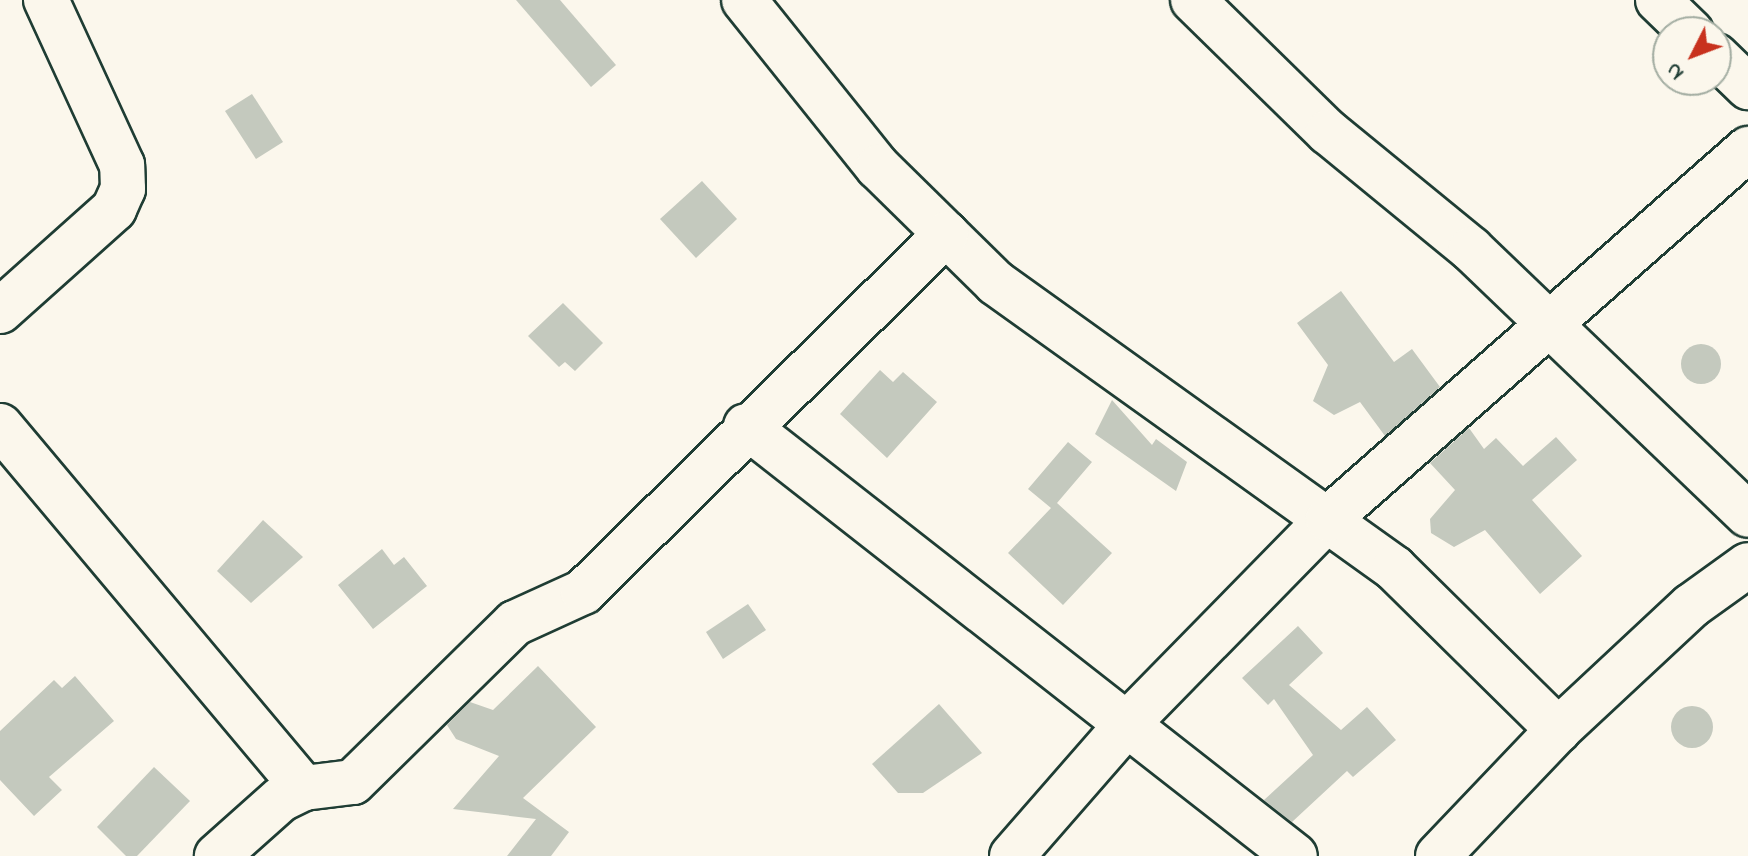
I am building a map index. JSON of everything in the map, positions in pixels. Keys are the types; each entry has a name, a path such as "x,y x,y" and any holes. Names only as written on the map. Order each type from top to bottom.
{"street":[{"path":"0,311 114,209 123,189 122,165 46,0"},
{"path":"744,0 878,167 996,283 1394,568 1558,730"},
{"path":"1193,0 1328,132 1550,325 1748,515"},
{"path":"1658,0 1674,16"},
{"path":"1732,72 1748,87"},
{"path":"1012,856 1127,724 1328,519 1748,149"},
{"path":"217,856 281,799 304,788 353,782 515,623 583,592 746,426 946,234"},
{"path":"0,426 304,788"},
{"path":"746,426 1295,856"},
{"path":"1438,856 1558,730 1691,606 1748,565"}],"building":[{"path":"516,0 560,0 616,65 591,87"},
{"path":"252,94 283,142 256,159 225,111"},
{"path":"702,181 737,219 696,258 660,219"},
{"path":"1341,291 1394,362 1412,349 1440,387 1385,436 1360,402 1334,415 1313,401 1328,365 1297,323"},
{"path":"563,303 603,343 575,371 565,362 559,367 528,336"},
{"path":"1701,344 1715,350 1721,364 1715,378 1701,384 1687,378 1681,364 1687,350"},
{"path":"880,370 893,382 903,372 937,402 887,458 840,414"},
{"path":"1112,400 1152,445 1156,439 1187,462 1176,491 1095,434"},
{"path":"1469,428 1484,449 1496,438 1523,466 1556,437 1577,460 1532,500 1582,556 1540,594 1485,530 1454,547 1431,533 1430,519 1455,490 1430,463"},
{"path":"1068,442 1092,462 1057,503 1112,553 1063,605 1008,553 1051,508 1028,489"},
{"path":"263,520 303,557 251,603 217,571"},
{"path":"382,549 394,565 404,557 427,586 373,629 338,585"},
{"path":"748,604 766,630 723,659 706,632"},
{"path":"1298,626 1323,653 1289,685 1341,730 1367,707 1396,740 1353,777 1347,771 1292,822 1264,800 1313,755 1274,699 1268,705 1242,678"},
{"path":"538,666 596,727 523,798 569,832 551,856 507,856 536,819 453,809 499,756 456,739 447,725 470,702 493,710"},
{"path":"75,676 114,721 49,777 62,790 34,816 0,780 0,731 54,680 62,688"},
{"path":"939,704 982,753 923,793 898,793 872,764"},
{"path":"1692,706 1707,712 1713,727 1707,742 1692,748 1677,742 1671,727 1677,712"},
{"path":"154,767 190,801 137,856 126,856 97,827"}]}
